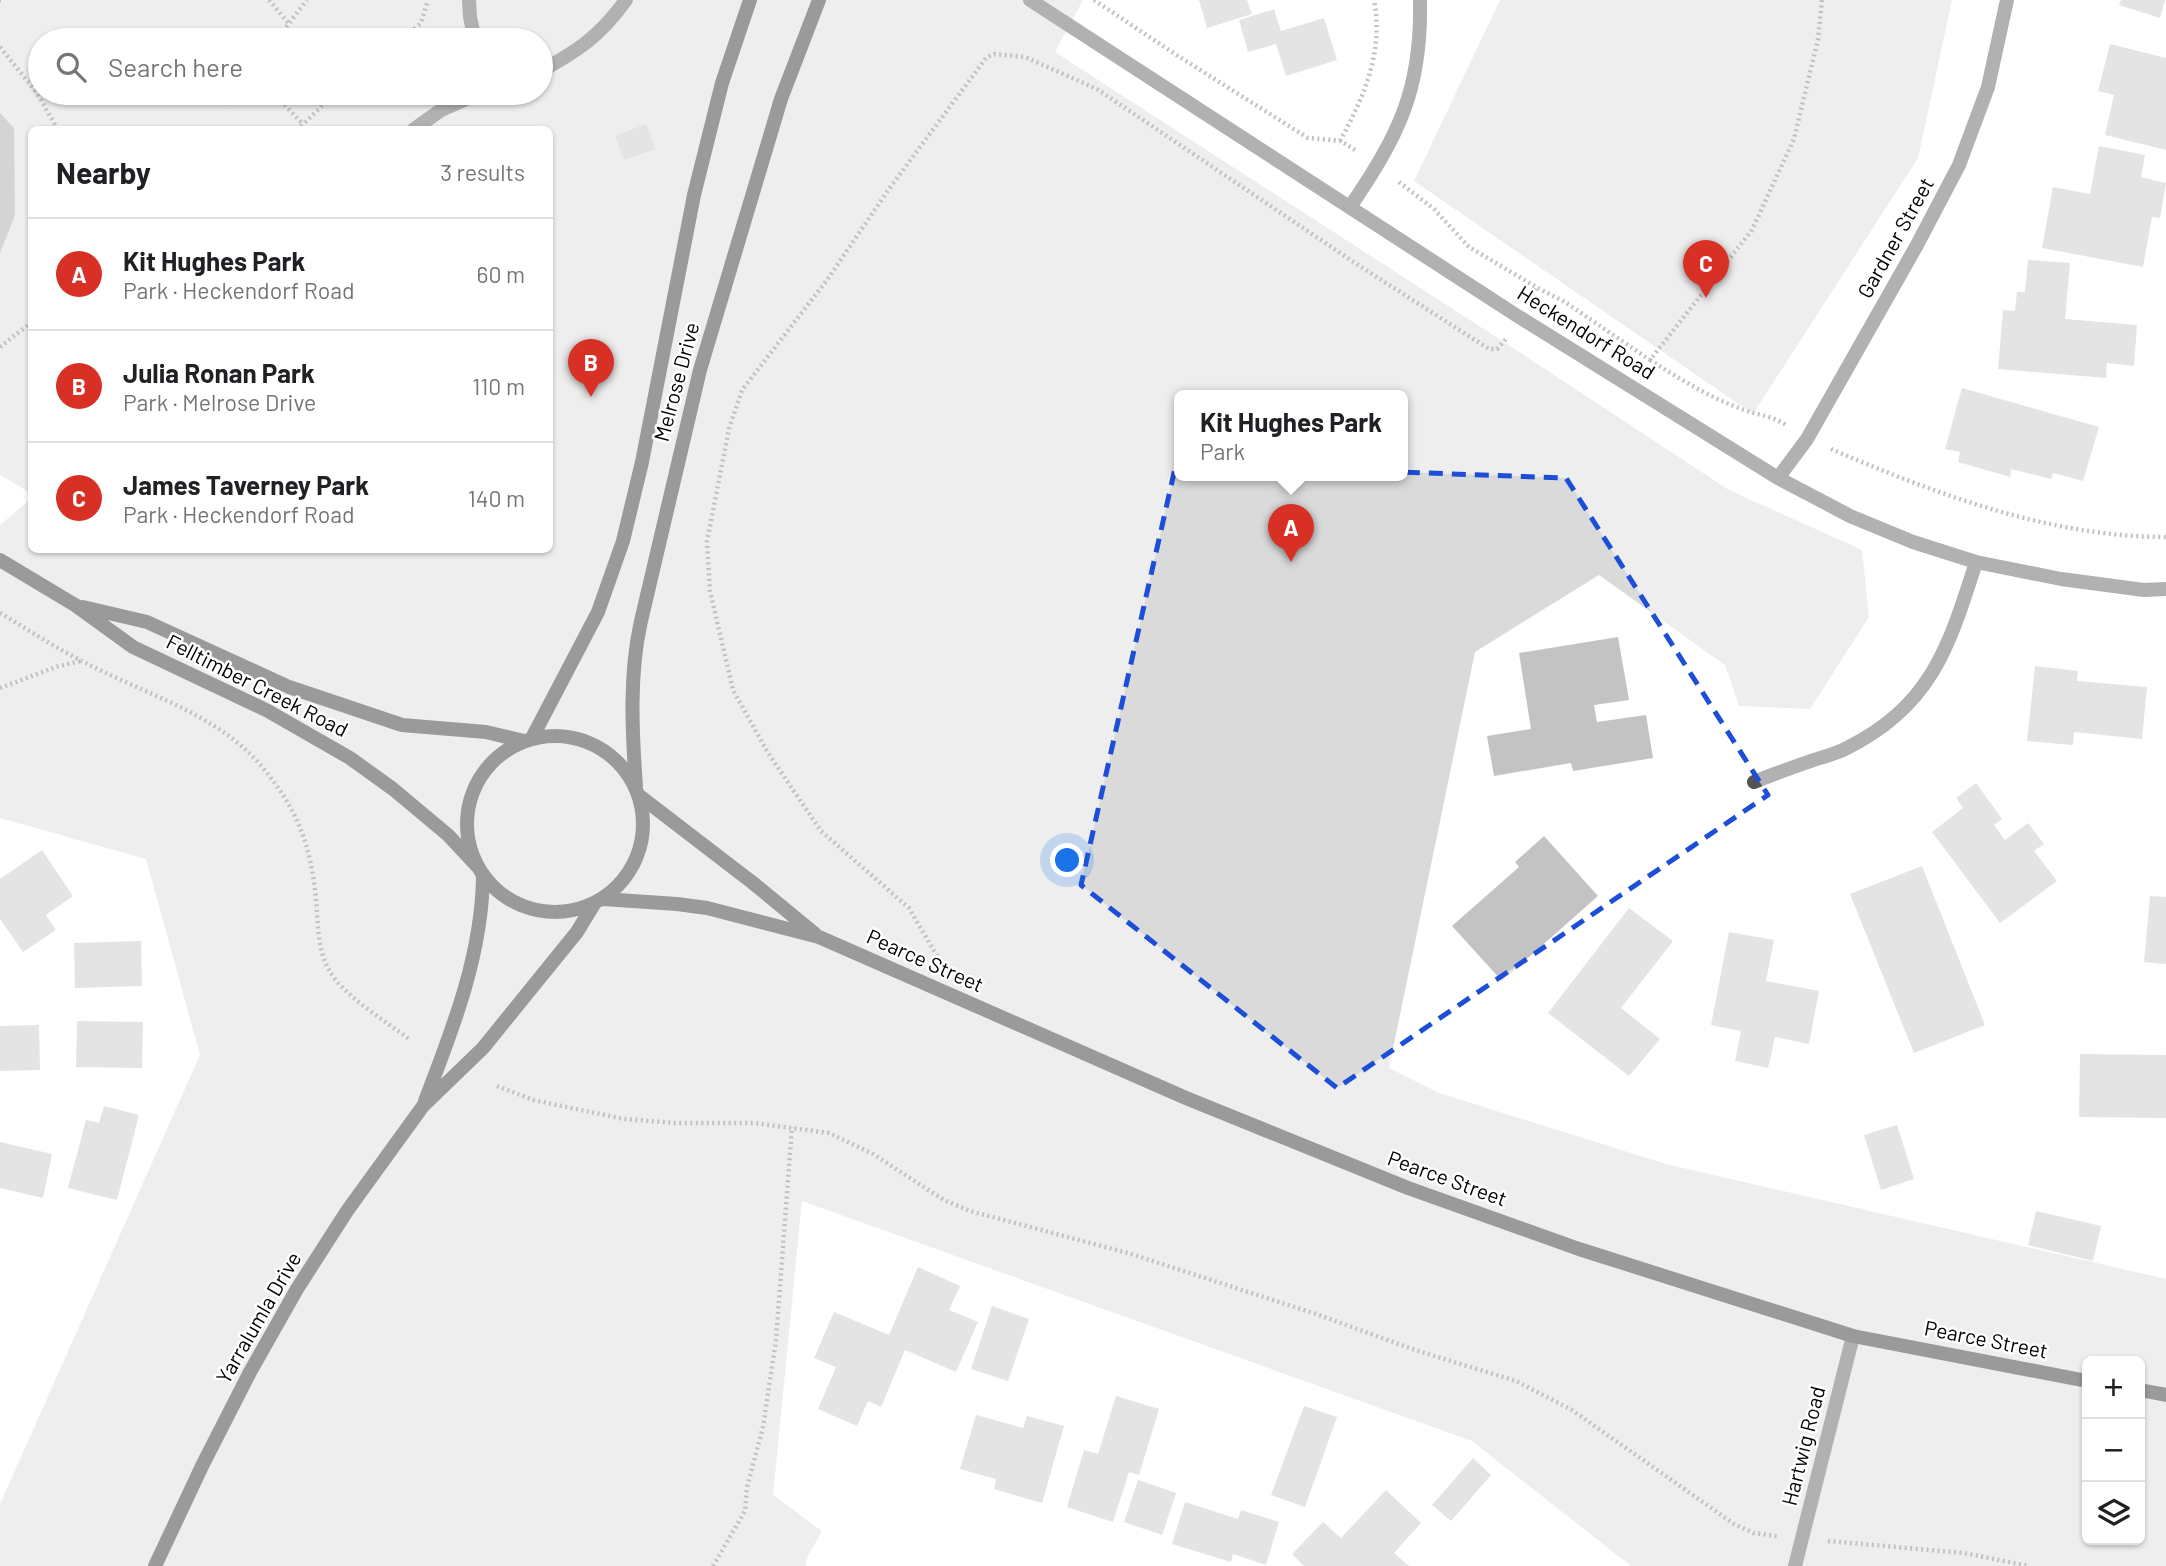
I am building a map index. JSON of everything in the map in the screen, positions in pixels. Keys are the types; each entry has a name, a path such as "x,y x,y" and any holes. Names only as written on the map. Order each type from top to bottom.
{"main road":[{"name":"Melrose Drive","path":"528,739 598,612 623,541 642,462 694,195 722,83 750,0"},
{"name":"Melrose Drive","path":"638,791 633,720 636,643 640,621 700,370 781,99 819,0"},
{"name":"Felltimber Creek Road","path":"0,560 75,605 133,647 268,711 350,758 393,789 448,835 480,871"},
{"name":"Felltimber Creek Road","path":"75,605 147,622 289,687 402,725 486,732 528,739"},
{"path":"556,735 581,739 604,749 622,765 638,791 644,826 639,854 625,880 598,901 571,911 546,912 522,906 501,894 480,871 468,838 468,807 479,779 498,756 528,739 556,735"},
{"name":"Pearce Street","path":"638,791 819,937"},
{"name":"Yarralumla Drive","path":"423,1106 468,982 483,909 480,871"},
{"name":"Pearce Street","path":"598,901 707,908 819,937 1186,1098 1408,1188 1578,1249 1853,1336 2082,1380"},
{"name":"Yarralumla Drive","path":"155,1566 250,1372 297,1289 347,1211 423,1106 483,1048 577,932 598,901"},
{"path":"2145,1391 2166,1395"}],"street":[{"path":"469,0 472,28"},
{"path":"553,65 577,52 608,25 626,0"},
{"name":"Heckendorf Road","path":"1030,0 1519,317 1778,478 1850,516 1913,542 1976,562 2061,579 2144,590 2166,589"},
{"path":"1350,207 1378,166 1401,121 1416,71 1420,0"},
{"name":"Gardner Street","path":"1778,478 1807,439 1959,165 1988,88 2007,0"},
{"path":"418,126 452,105"},
{"path":"1754,782 1844,750 1887,725 1913,702 1939,664 1954,631 1976,562"},
{"name":"Hartwig Road","path":"1796,1566 1853,1336"}],"path":[{"path":"269,0 290,25"},
{"path":"287,28 307,0"},
{"path":"415,28 421,23 428,0"},
{"path":"1094,0 1308,138 1340,141 1434,209 1469,247 1536,287"},
{"path":"1340,141 1360,106 1370,75 1378,19 1374,0"},
{"path":"0,47 28,82"},
{"path":"44,105 56,126"},
{"path":"284,105 303,124 323,105"},
{"path":"827,280 742,390 729,429 707,541 710,591 733,690 768,753 821,831 909,908 964,1001"},
{"path":"0,346 28,324"},
{"path":"1650,360 1693,387 1740,409 1775,418 1807,439 1982,507 2133,537 2166,537"},
{"path":"0,613 82,661 231,735 263,767 294,812 309,846 321,947 329,971 351,996 409,1038"},
{"path":"0,688 59,666 82,661"},
{"path":"497,1086 533,1100 624,1119 676,1123 754,1123 829,1133 873,1154 944,1199 970,1211 1128,1253 1316,1314 1415,1350 1516,1381 1572,1410 1734,1524 1754,1533 1965,1553 2029,1566"},
{"path":"713,1566 745,1511 747,1487 763,1427 776,1340 792,1126"}],"highlighted area":[{"path":"1176,464 1566,478 1768,795 1337,1088 1081,885"}],"shaded area":[{"path":"0,0 1083,0 1055,52 1729,490 1862,550 1869,617 1810,709 1739,706 1725,665 1599,575 1475,652 1389,1068 1439,1093 1666,1164 2166,1279 2166,1566 1631,1566 1472,1441 802,1201 773,1495 822,1531 807,1558 806,1566 0,1566 0,1504 200,1055 146,859 0,818 0,525 28,502 28,553 553,553 553,126 28,126 28,491 0,475"},
{"path":"1500,0 1952,0 1918,158 1753,414 1414,181"},
{"path":"0,113 14,128 15,215 0,253"}],"building":[{"path":"1199,0 1247,0 1252,14 1207,28"},
{"path":"2121,0 2165,0 2160,18 2119,5"},
{"path":"1274,9 1281,31 1324,18 1337,60 1286,76 1276,44 1248,52 1239,20"},
{"path":"2110,44 2166,58 2166,150 2105,135 2114,95 2098,91"},
{"path":"646,124 656,149 624,160 615,136"},
{"path":"2099,146 2145,155 2141,177 2166,183 2160,218 2152,217 2143,267 2042,248 2053,187 2090,194"},
{"path":"2028,260 2070,263 2065,319 2137,325 2134,366 2107,363 2106,378 1998,369 2003,310 2015,311 2017,292 2025,292"},
{"path":"1962,388 2099,427 2083,481 2053,473 2051,479 2011,469 2010,477 1958,462 1960,452 1945,449"},
{"path":"1618,637 1629,700 1594,705 1597,722 1646,715 1653,758 1573,771 1571,763 1494,776 1487,736 1531,729 1519,653"},
{"path":"2035,666 2078,671 2077,681 2147,687 2142,739 2074,732 2073,745 2027,741"},
{"path":"1976,783 2002,819 1994,825 2005,840 2028,823 2044,844 2034,851 2057,881 2000,923 1932,832 1963,808 1956,798"},
{"path":"1544,836 1598,896 1502,981 1452,926 1519,867 1515,862"},
{"path":"42,850 73,896 46,915 56,930 23,952 0,919 0,879"},
{"path":"1922,866 1985,1025 1914,1053 1850,894"},
{"path":"2150,896 2166,897 2166,964 2144,962"},
{"path":"1629,908 1673,941 1621,1008 1660,1039 1629,1076 1548,1013"},
{"path":"1729,932 1774,940 1766,981 1819,991 1809,1044 1775,1037 1768,1068 1735,1061 1741,1031 1711,1025"},
{"path":"141,941 142,986 75,988 74,943"},
{"path":"77,1021 143,1022 142,1068 76,1067"},
{"path":"39,1025 40,1070 0,1071 0,1026"},
{"path":"2080,1054 2166,1055 2166,1118 2079,1117"},
{"path":"104,1106 139,1115 117,1200 68,1188 86,1120 99,1123"},
{"path":"1897,1125 1914,1179 1881,1190 1864,1135"},
{"path":"0,1142 52,1154 43,1198 0,1188"},
{"path":"2036,1211 2101,1226 2093,1261 2028,1245"},
{"path":"918,1267 960,1286 949,1310 978,1322 956,1372 905,1350 881,1407 868,1401 857,1426 818,1409 836,1367 814,1358 834,1312 889,1335"},
{"path":"992,1306 1029,1319 1008,1381 971,1369"},
{"path":"1116,1396 1159,1409 1139,1475 1129,1472 1113,1522 1067,1507 1084,1450 1098,1454"},
{"path":"1304,1406 1337,1417 1305,1507 1271,1495"},
{"path":"976,1415 1023,1428 1027,1416 1064,1426 1042,1503 994,1489 996,1479 960,1469"},
{"path":"1473,1458 1491,1475 1451,1521 1432,1505"},
{"path":"1138,1480 1176,1493 1162,1535 1124,1522"},
{"path":"1386,1490 1421,1523 1394,1553 1409,1566 1304,1566 1292,1554 1323,1522 1341,1538"},
{"path":"1185,1502 1238,1519 1241,1510 1279,1522 1266,1565 1233,1554 1231,1562 1172,1544"}],"place":[{"name":"James Taverney Park","path":"1706,298"},
{"name":"Julia Ronan Park","path":"591,397"},
{"name":"Kit Hughes Park","path":"1291,562"}]}
